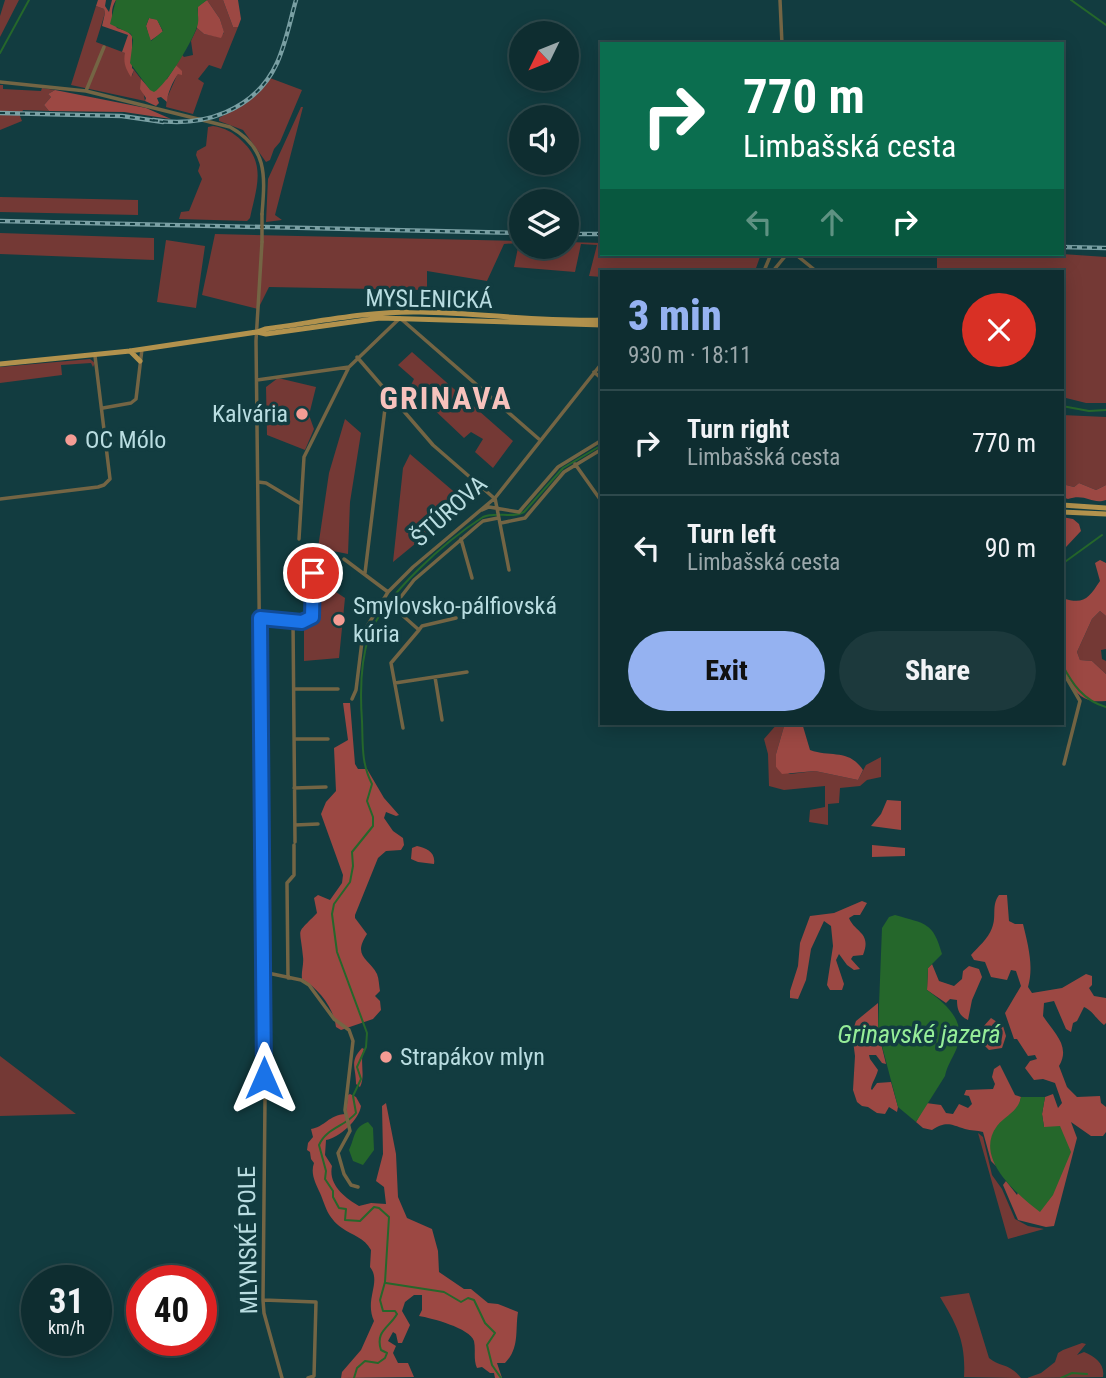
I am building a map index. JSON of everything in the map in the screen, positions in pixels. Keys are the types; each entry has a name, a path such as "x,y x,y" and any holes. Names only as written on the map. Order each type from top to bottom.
{"main road":[{"name":"MYSLENICKÁ","path":"0,364 149,349 352,316 412,312 600,322"},
{"name":"MYSLENICKÁ","path":"257,332 266,334 368,319 400,318 503,323 600,322"},
{"path":"130,351 140,359 149,349"},
{"path":"1064,505 1106,508"},
{"path":"1064,512 1106,514"}],"street":[{"path":"780,0 782,42"},
{"path":"86,91 104,47"},
{"name":"MLYNSKÉ POLE","path":"0,82 86,91 214,122 237,131 255,148 265,175 257,332 265,1100 263,1300 264,1313 282,1378"},
{"path":"774,270 785,256"},
{"path":"797,256 815,270"},
{"path":"299,539 304,457 349,367 357,356 400,318 540,440"},
{"path":"103,408 134,402 142,349"},
{"path":"0,499 98,488 107,483 111,476 95,354"},
{"path":"357,356 433,445 495,498 509,570"},
{"name":"ŠTÚROVA","path":"352,699 356,690 363,633 388,592 412,567 495,498 600,365"},
{"path":"257,380 349,367"},
{"path":"594,372 600,377"},
{"path":"365,573 387,392"},
{"path":"480,511 489,508 513,512 522,510 558,467 600,441"},
{"path":"501,523 525,517 555,480 575,464 600,450"},
{"path":"575,464 600,499"},
{"path":"258,482 266,483 301,504"},
{"path":"419,630 393,607 414,580 461,539 484,521 498,518"},
{"path":"461,539 472,578"},
{"path":"344,559 388,592"},
{"path":"260,618 302,622 313,614 313,573"},
{"path":"403,728 391,663 422,626 456,618"},
{"path":"288,978 287,883 294,875 295,825 292,621"},
{"path":"395,683 467,672"},
{"path":"1063,764 1080,701 1064,673"},
{"path":"435,677 442,720"},
{"path":"294,689 338,689"},
{"path":"294,739 328,739"},
{"path":"294,788 326,788"},
{"path":"295,825 318,824"},
{"path":"263,972 309,985 334,1019 352,1035 354,1041 346,1093 350,1130 338,1153 347,1180 358,1187"},
{"path":"263,1300 316,1303 314,1376 308,1378"}],"shaded area":[{"path":"5,0 19,0 0,37 0,16"},
{"path":"98,0 106,0 105,6 109,12 112,0 116,0 112,11 115,24 117,28 132,36 134,70 131,77 125,66 125,53 122,52 128,35 102,26 105,13 104,9 96,6"},
{"path":"207,0 223,0 233,27 238,27 221,69 209,65 198,79 204,83 193,114 166,107 167,98 178,73 176,65 182,55 193,55 191,41 197,28 204,34 220,37 224,33 220,19"},
{"path":"207,0 220,19 224,32 221,38 204,34 197,28 198,6"},
{"path":"223,0 238,0 241,19 238,27 233,27"},
{"path":"96,6 104,9 105,13 96,42 125,53 132,76 134,70 141,79 145,101 71,85"},
{"path":"149,18 157,19 163,32 150,41 146,26"},
{"path":"176,65 182,75 178,74 174,80 167,102 161,97 157,98 159,103 156,106 145,101 140,89 141,79 149,88 167,79"},
{"path":"270,78 302,90 280,142 270,160 266,162 243,130 219,121 219,118 251,99"},
{"path":"0,85 3,85 3,89 55,90 48,94 51,97 44,105 49,111 23,110 20,116 22,121 0,130"},
{"path":"55,90 146,108 171,119 124,112 49,111 44,105 51,97 48,94"},
{"path":"301,107 275,215 282,220 266,222 268,179"},
{"path":"213,126 235,135 255,159 257,187 247,221 179,219 181,212 189,211 202,179 196,155 197,151 206,146 208,127"},
{"path":"0,197 138,200 138,215 0,212"},
{"path":"0,233 154,238 154,260 0,254"},
{"path":"215,234 509,241 509,244 504,244 487,281 427,271 427,290 269,287 258,309 202,295"},
{"path":"166,240 205,246 196,308 157,302"},
{"path":"579,242 600,243 600,256 760,256 755,270 600,270 600,277 589,276 597,245 581,244 579,253"},
{"path":"1064,254 1106,257 1106,403 1086,403 1064,398 1064,270 937,270 937,256"},
{"path":"516,259 578,259 575,272 514,267"},
{"path":"412,352 513,441 493,468 475,452 483,439 471,432 464,438 410,387 414,379 398,365"},
{"path":"90,359 95,363 93,367 91,363 61,365 62,375 0,383 0,367"},
{"path":"278,378 316,387 309,415 314,429 305,450 267,435 266,387"},
{"path":"1064,415 1106,417 1106,485 1096,490 1079,483 1074,487 1064,484"},
{"path":"345,419 361,433 350,502 348,554 318,548 329,473"},
{"path":"410,454 466,502 393,562 403,468"},
{"path":"1079,483 1096,490 1106,485 1106,500 1064,498 1064,484 1074,487"},
{"path":"1064,517 1073,519 1079,524 1081,531 1066,547"},
{"path":"1100,560 1106,563 1106,616 1100,611 1092,619 1077,652 1080,660 1092,661 1106,674 1106,701 1089,700 1078,694 1071,684 1064,660 1064,598 1076,601 1089,596 1100,581 1095,563"},
{"path":"318,580 345,598 339,658 304,661 304,623 315,617"},
{"path":"1100,611 1106,616 1106,649 1101,650 1102,659 1106,661 1106,674 1092,661 1080,660 1077,652 1092,619"},
{"path":"343,703 350,703 355,764 358,769 367,769 384,798 399,815 386,812 384,818 393,831 403,838 404,845 401,850 386,851 378,858 355,915 367,934 361,953 377,974 380,991 375,996 380,1001 381,1010 373,1019 341,1030 336,1027 324,999 302,979 300,935 317,913 314,898 318,895 330,900 342,883 343,875 321,814 326,802 336,791 334,748 348,740"},
{"path":"776,725 784,725 776,754 776,767 790,774 815,771 858,780 866,765 881,757 881,777 867,780 860,786 840,788 839,803 828,804 828,825 809,822 810,810 825,807 825,786 784,790 769,786 768,754 764,739"},
{"path":"784,725 803,725 810,750 845,756 863,770 858,780 815,771 782,774 776,767 776,754"},
{"path":"887,800 901,801 901,830 871,826 881,814"},
{"path":"872,845 905,848 905,856 872,857"},
{"path":"417,846 432,854 434,864 411,859 412,848"},
{"path":"999,895 1007,895 1009,921 1023,924 1030,963 1028,987 1032,993 1062,988 1086,974 1092,976 1092,985 1089,988 1094,996 1106,998 1104,1025 1084,1007 1077,1021 1073,1023 1071,1032 1066,1029 1054,1001 1044,1003 1043,1016 1062,1046 1059,1066 1067,1087 1077,1097 1100,1096 1101,1103 1106,1107 1106,1132 1103,1136 1091,1136 1071,1122 1077,1138 1054,1226 1046,1227 1018,1220 1003,1185 1006,1181 1017,1195 1044,1127 1042,1114 1045,1097 1053,1094 1058,1108 1062,1103 1055,1083 1043,1079 1034,1080 1025,1068 1030,1061 1037,1059 1035,1055 1028,1056 1017,1039 1014,1039 1005,1013 1021,986 1016,971 1011,970 1007,980 991,977 985,962 974,960 971,955 990,932"},
{"path":"862,901 867,903 860,915 849,918 864,937 863,955 853,956 851,959 860,969 854,970 847,965 839,954 836,960 844,984 842,990 830,990 827,985 833,946 831,926 824,921 811,949 806,980 798,999 790,998 798,966 800,943 810,916 834,913"},
{"path":"932,964 939,981 954,986 962,979 963,971 969,966 979,969 982,977 972,1000 968,1020 959,1012 957,1000 950,999 946,1003 927,990 928,968"},
{"path":"878,1003 878,1031 886,1064 876,1055 869,1055 878,1070 871,1089 877,1083 891,1082 898,1107 897,1112 889,1107 885,1114 862,1106 857,1102 853,1090 855,1056 852,1033 856,1021"},
{"path":"991,1018 1003,1026 1006,1036 1002,1048 989,1050 975,1036"},
{"path":"362,1048 360,1087 356,1084 354,1065"},
{"path":"0,1056 76,1114 0,1116"},
{"path":"1000,1065 1015,1095 1021,1097 1019,1107 991,1147 996,1166 991,1161 983,1132 948,1124 932,1130 923,1128 916,1122 926,1103 941,1105 946,1113 953,1114 959,1104 968,1108 972,1104 969,1096 964,1095 966,1090 993,1089 994,1069"},
{"path":"350,1094 356,1097 361,1106 357,1117 348,1128 326,1140 325,1155 332,1166 335,1185 343,1195 359,1206 371,1203 386,1204 384,1187 376,1181 383,1154 382,1106 386,1103 396,1154 398,1197 407,1218 432,1229 438,1251 439,1272 464,1289 471,1289 488,1303 518,1312 513,1351 505,1363 497,1363 502,1378 495,1378 494,1373 482,1367 477,1368 471,1336 449,1324 419,1316 422,1310 422,1295 414,1295 405,1302 402,1311 410,1325 402,1343 398,1343 393,1332 388,1341 396,1346 393,1353 398,1363 408,1363 414,1377 341,1378 342,1372 361,1350 374,1321 371,1313 374,1279 370,1267 371,1250 365,1242 342,1228 330,1216 315,1182 314,1163 307,1150 313,1137 311,1129 335,1116 346,1114"},
{"path":"978,1133 983,1137 992,1175 1002,1189 1015,1219 1028,1226 1044,1229 1008,1239"},
{"path":"969,1293 989,1358 1009,1367 1021,1378 964,1377 959,1334 940,1297"},
{"path":"1082,1343 1086,1344 1077,1355 1084,1352 1096,1359 1103,1368 1103,1377 1027,1378 1041,1373 1055,1362 1058,1353"}],"water":[{"path":"116,0 207,0 198,7 198,23 186,49 166,81 154,92 130,63 133,40 131,34 110,24","holes":["149,18 157,20 163,31 151,41 146,26"]},
{"name":"Grinavské jazerá","path":"895,915 927,926 935,936 942,954 928,968 927,990 954,1015 959,1031 956,1050 945,1076 916,1122 898,1107 878,1031 882,928 889,917"},
{"name":"Grinavské jazerá","path":"1021,1097 1045,1097 1042,1114 1044,1127 1060,1126 1071,1152 1053,1195 1040,1212 1010,1186 994,1163 990,1151 991,1138 997,1126 1014,1110"},
{"path":"368,1122 373,1128 374,1150 363,1165 353,1161 349,1150 357,1130"}],"waterway":[{"path":"0,53 29,0"},
{"path":"1071,0 1106,25"},
{"path":"1064,406 1089,411 1106,410"},
{"path":"354,1378 357,1368 365,1361 378,1363 385,1358 387,1353 381,1350 381,1334 397,1314 395,1311 383,1311 380,1300 385,1282 389,1217 374,1207 360,1221 345,1220 346,1209 339,1208 325,1179 326,1171 319,1145 326,1135 356,1113 353,1096 361,1079 357,1067 366,1047 367,1033 337,952 332,914 334,904 350,882 352,852 373,826 373,817 367,801 372,784 364,761 363,746 361,689 366,646 388,603 435,554 483,517 524,512 563,468 600,446"},
{"path":"1064,563 1102,535"},
{"path":"1064,668 1080,691 1091,701 1106,707"},
{"path":"386,1283 444,1292 461,1302 468,1298 474,1300 485,1323 495,1333 487,1345 492,1365 501,1378"},
{"path":"1061,1378 1072,1373 1087,1374"}],"railway":[{"path":"153,120 171,122 208,118 241,104 255,93 277,63 296,0"},
{"path":"0,113 122,116 163,122"},
{"path":"0,221 509,233"},
{"path":"579,234 600,234"},
{"path":"1064,247 1106,248"}],"place":[{"name":"Kalvária","path":"302,414"},
{"name":"OC Mólo","path":"71,440"},
{"name":"Smylovsko-pálfiovská kúria","path":"339,620"},
{"name":"Strapákov mlyn","path":"386,1057"}],"district":[{"name":"GRINAVA","path":"446,398"}],"route":[{"path":"264,1078 260,618 302,622 312,617 313,573"}]}
